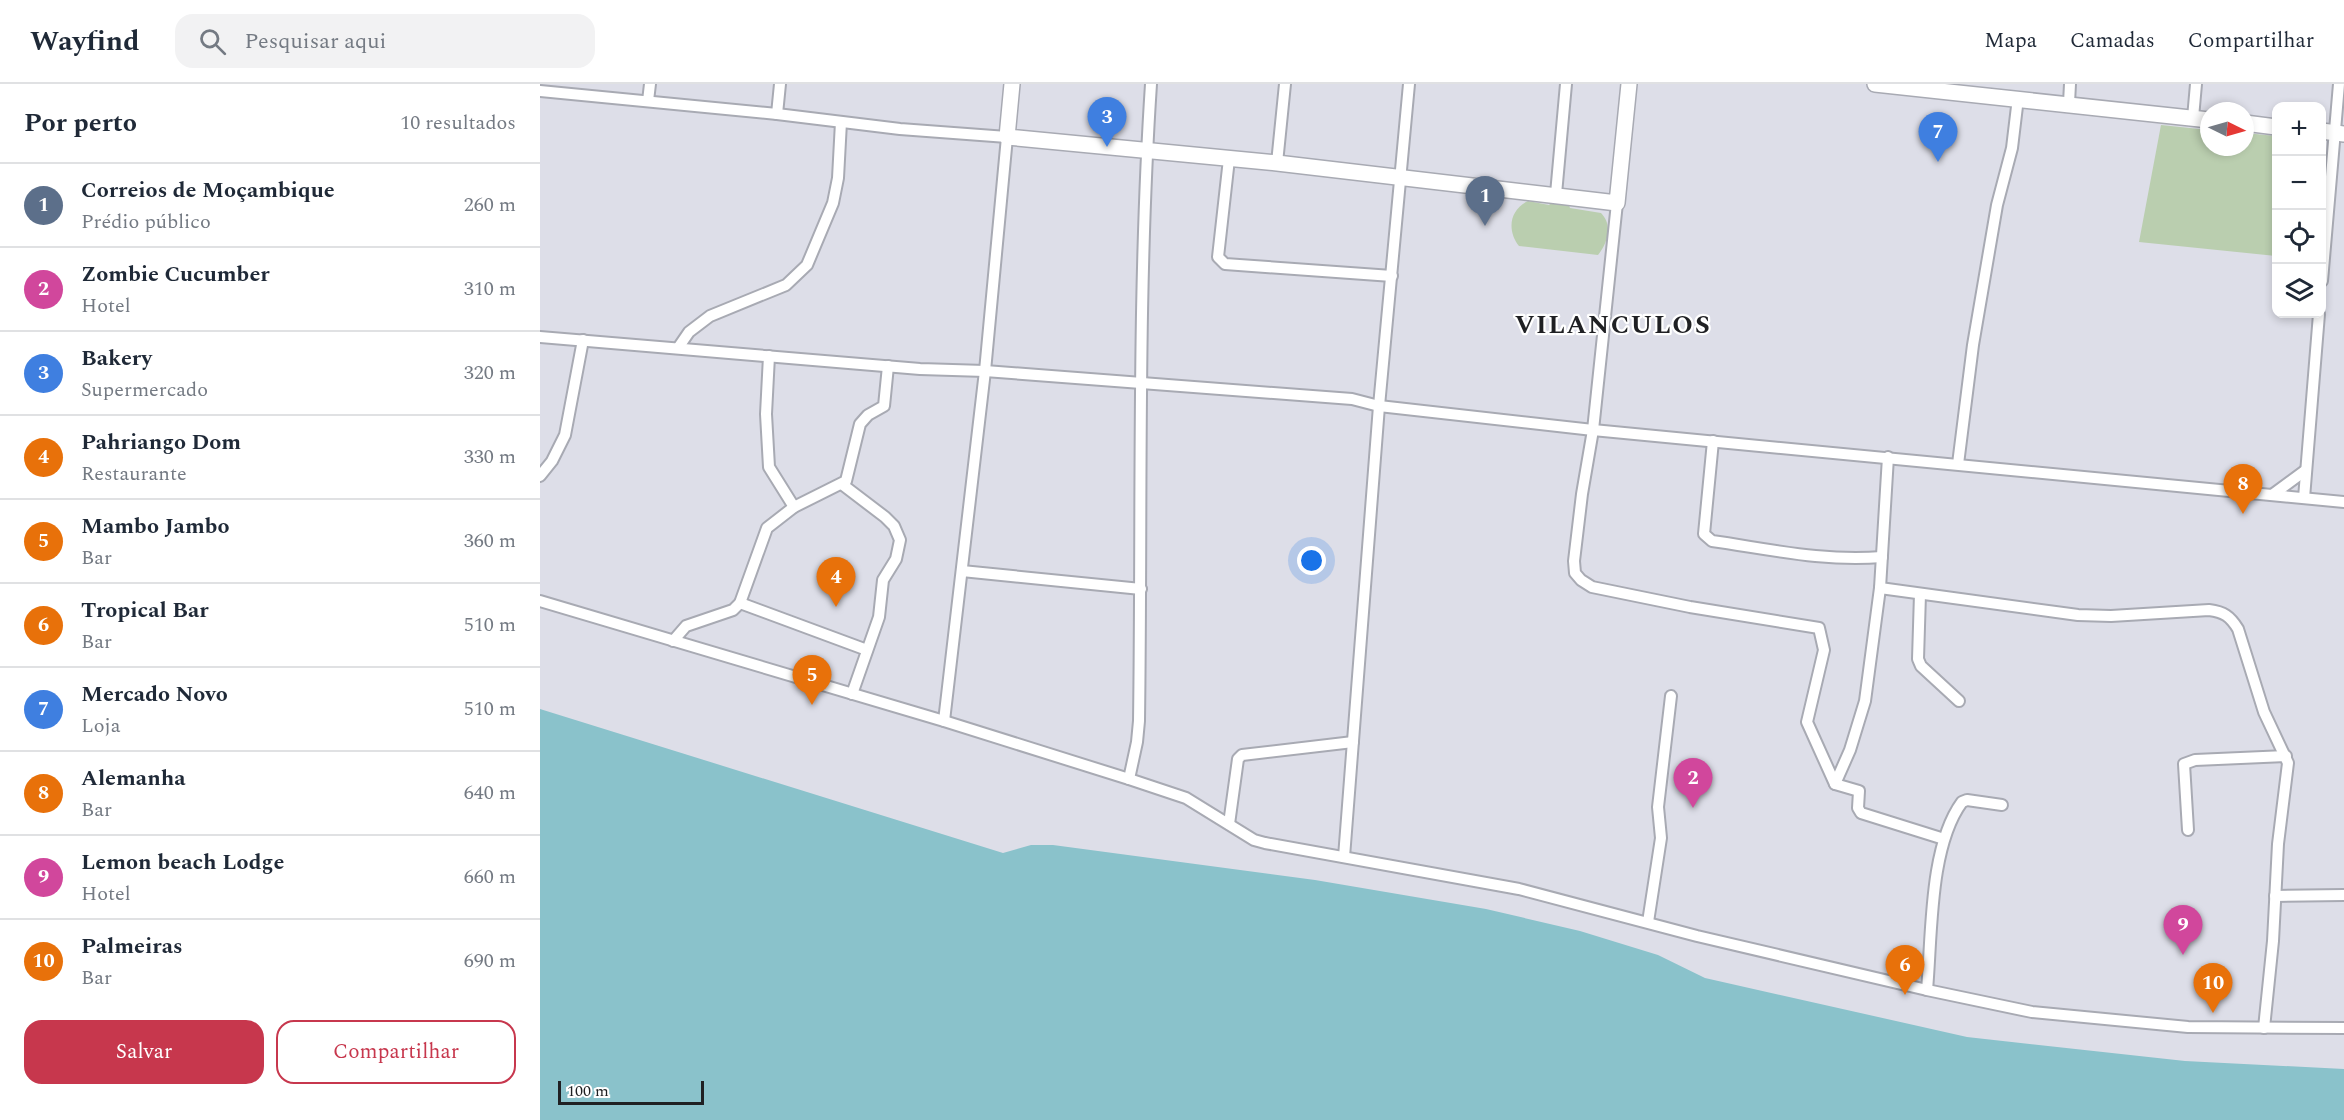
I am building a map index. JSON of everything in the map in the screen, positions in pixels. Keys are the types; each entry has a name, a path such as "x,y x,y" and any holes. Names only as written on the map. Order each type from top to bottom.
{"main road":[{"path":"1012,84 1007,137 1277,163 1556,194 1617,203 1629,84"},
{"path":"1875,84 1921,86 2200,119"},
{"path":"2254,124 2272,126"}],"street":[{"path":"648,101 650,84"},
{"path":"777,114 780,84"},
{"path":"1129,778 1139,721 1142,383 1147,151 1151,84"},
{"path":"1277,163 1285,84"},
{"path":"1344,857 1379,406 1409,84"},
{"path":"1556,194 1566,84"},
{"path":"2069,103 2070,84"},
{"path":"2193,118 2196,84"},
{"path":"2323,264 2338,84"},
{"path":"540,91 777,114 900,129 1007,137 985,371 945,721"},
{"path":"1958,464 1973,345 1998,205 2012,148 2018,98"},
{"path":"678,348 689,332 710,315 786,285 807,265 833,203 838,178 841,122"},
{"path":"1229,159 1218,257 1221,262 1392,276"},
{"path":"1617,203 1593,430 1574,561 1575,573 1592,587 1690,607 1819,628 1824,650 1807,722 1835,784 1858,791 1858,808 1861,813 1944,839"},
{"path":"2304,498 2319,318"},
{"path":"540,337 888,366 985,371 1352,399 1379,406 1593,430 2344,502"},
{"path":"540,476 552,461 565,435 582,340"},
{"path":"769,356 766,414 770,467 794,507"},
{"path":"673,641 686,626 733,610 740,603 764,532 794,507 843,485 849,476 860,424 868,415 884,406 888,366"},
{"path":"1713,441 1704,534 1707,538 1712,541 1827,558 1882,557"},
{"path":"1835,784 1863,712 1880,588 1888,457"},
{"path":"2272,495 2306,470"},
{"path":"843,485 885,517 894,526 900,540 896,559 883,580 879,617 852,694"},
{"path":"962,571 1141,589"},
{"path":"1880,588 2078,615 2111,616 2209,610 2222,612 2231,618 2238,628 2264,712 2286,756 2287,778 2278,844 2264,1028"},
{"path":"1920,594 1918,659 1921,666 1959,701"},
{"path":"540,601 1129,778 1186,798 1254,840 1519,890 1696,936 2032,1012 2188,1027 2344,1028"},
{"path":"740,603 867,650"},
{"path":"1648,922 1661,838 1658,807 1671,696"},
{"path":"1229,824 1238,759 1242,755 1353,742"},
{"path":"2188,830 2184,764 2196,760 2286,756"},
{"path":"1927,990 1936,884 1944,839 1962,802 1967,800 2002,805"},
{"path":"2275,896 2344,894"}],"green space":[{"path":"2161,125 2200,129 2200,156 2254,156 2254,134 2272,136 2272,256 2139,242"},
{"path":"1528,201 1549,205 1553,201 1568,203 1570,208 1601,213 1607,223 1608,234 1598,255 1519,246 1513,234 1512,221 1517,210"}],"water":[{"path":"540,709 1003,853 1031,845 1053,845 1315,880 1486,909 1580,931 1658,955 1705,978 1967,1037 2185,1061 2344,1069 2344,1120 540,1120"}],"place":[{"name":"Bakery","path":"1107,147"},
{"name":"Mercado Novo","path":"1938,162"},
{"name":"Correios de Moçambique","path":"1485,226"},
{"name":"Alemanha","path":"2243,514"},
{"name":"Pahriango Dom","path":"836,607"},
{"name":"Mambo Jambo","path":"812,705"},
{"name":"Zombie Cucumber","path":"1693,808"},
{"name":"Lemon beach Lodge","path":"2183,955"},
{"name":"Tropical Bar","path":"1905,995"},
{"name":"Palmeiras","path":"2213,1013"}],"district":[{"name":"VILANCULOS","path":"1613,325"}]}
